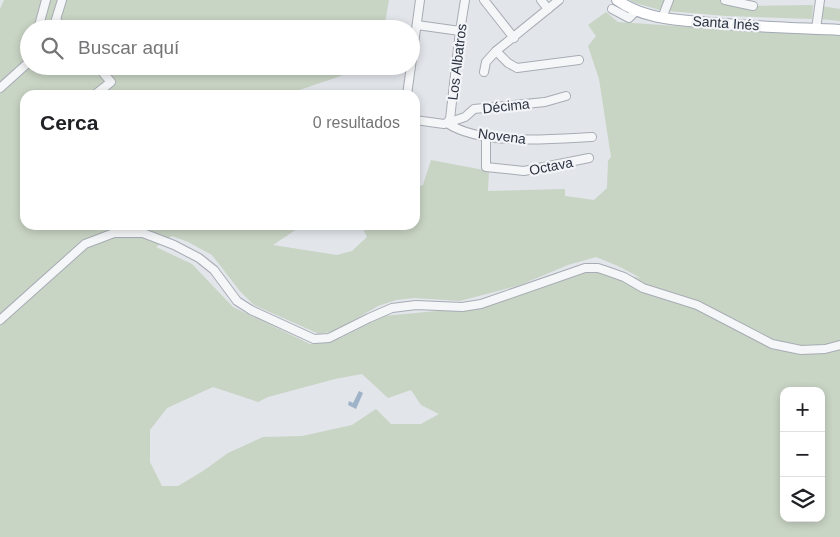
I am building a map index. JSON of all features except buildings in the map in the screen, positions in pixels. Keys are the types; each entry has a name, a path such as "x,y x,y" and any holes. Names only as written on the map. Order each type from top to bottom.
{"main road":[{"name":"Santa Inés","path":"614,4 662,18 840,30"}],"street":[{"path":"40,20 46,0"},
{"path":"56,20 62,0"},
{"path":"417,20 420,0"},
{"name":"Los Albatros","path":"448,123 465,0"},
{"path":"484,0 514,38"},
{"path":"540,0 548,8"},
{"path":"484,72 486,62 496,51 559,0"},
{"path":"662,18 669,0"},
{"name":"Santa Inés","path":"725,0 753,6"},
{"path":"816,29 820,0"},
{"path":"420,26 460,31"},
{"path":"496,51 508,63 517,68 578,60"},
{"path":"0,88 20,70"},
{"path":"101,90 110,82 104,75"},
{"path":"409,90 410,75"},
{"name":"Décima","path":"448,123 465,117 474,109 545,102 566,96"},
{"name":"Novena","path":"420,121 448,123 457,130 501,138 530,140 592,137"},
{"name":"Octava","path":"486,135 486,168 524,171 590,158"},
{"path":"0,320 85,244 114,233 143,233 174,245 199,258 214,270 237,301 251,310 314,339 329,338 392,308 416,305 462,307 480,304 585,268 598,268 624,277 643,288 697,305 772,344 801,350 840,346"}],"green space":[{"path":"4,0 389,0 386,20 20,20 20,75 343,75 300,90 20,90 20,230 296,230 273,245 337,255 352,251 367,237 364,230 420,230 420,186 423,185 431,160 489,171 488,191 565,189 565,196 594,200 607,188 608,161 611,157 599,79 588,46 596,36 588,25 606,12 618,22 840,35 840,537 0,537 0,9","holes":["172,236 212,255 239,290 254,305 319,334 335,331 378,306 396,300 415,298 460,301 520,285 568,265 596,257 641,278 605,271 584,270 479,307 384,316 341,338 310,344 233,307 192,264 156,247","362,374 388,398 411,390 421,405 439,414 421,424 391,424 376,409 352,425 302,436 263,437 228,453 178,486 162,486 150,462 150,430 167,408 213,387 258,402 268,397 335,379"]},
{"path":"629,0 664,0 660,10"},
{"path":"672,0 723,0 750,6 813,5 812,19 726,16 668,11"},
{"path":"821,6 840,9 840,21 820,19"}],"water":[{"path":"359,391 363,393 356,409 348,405 349,401 353,403"}]}
